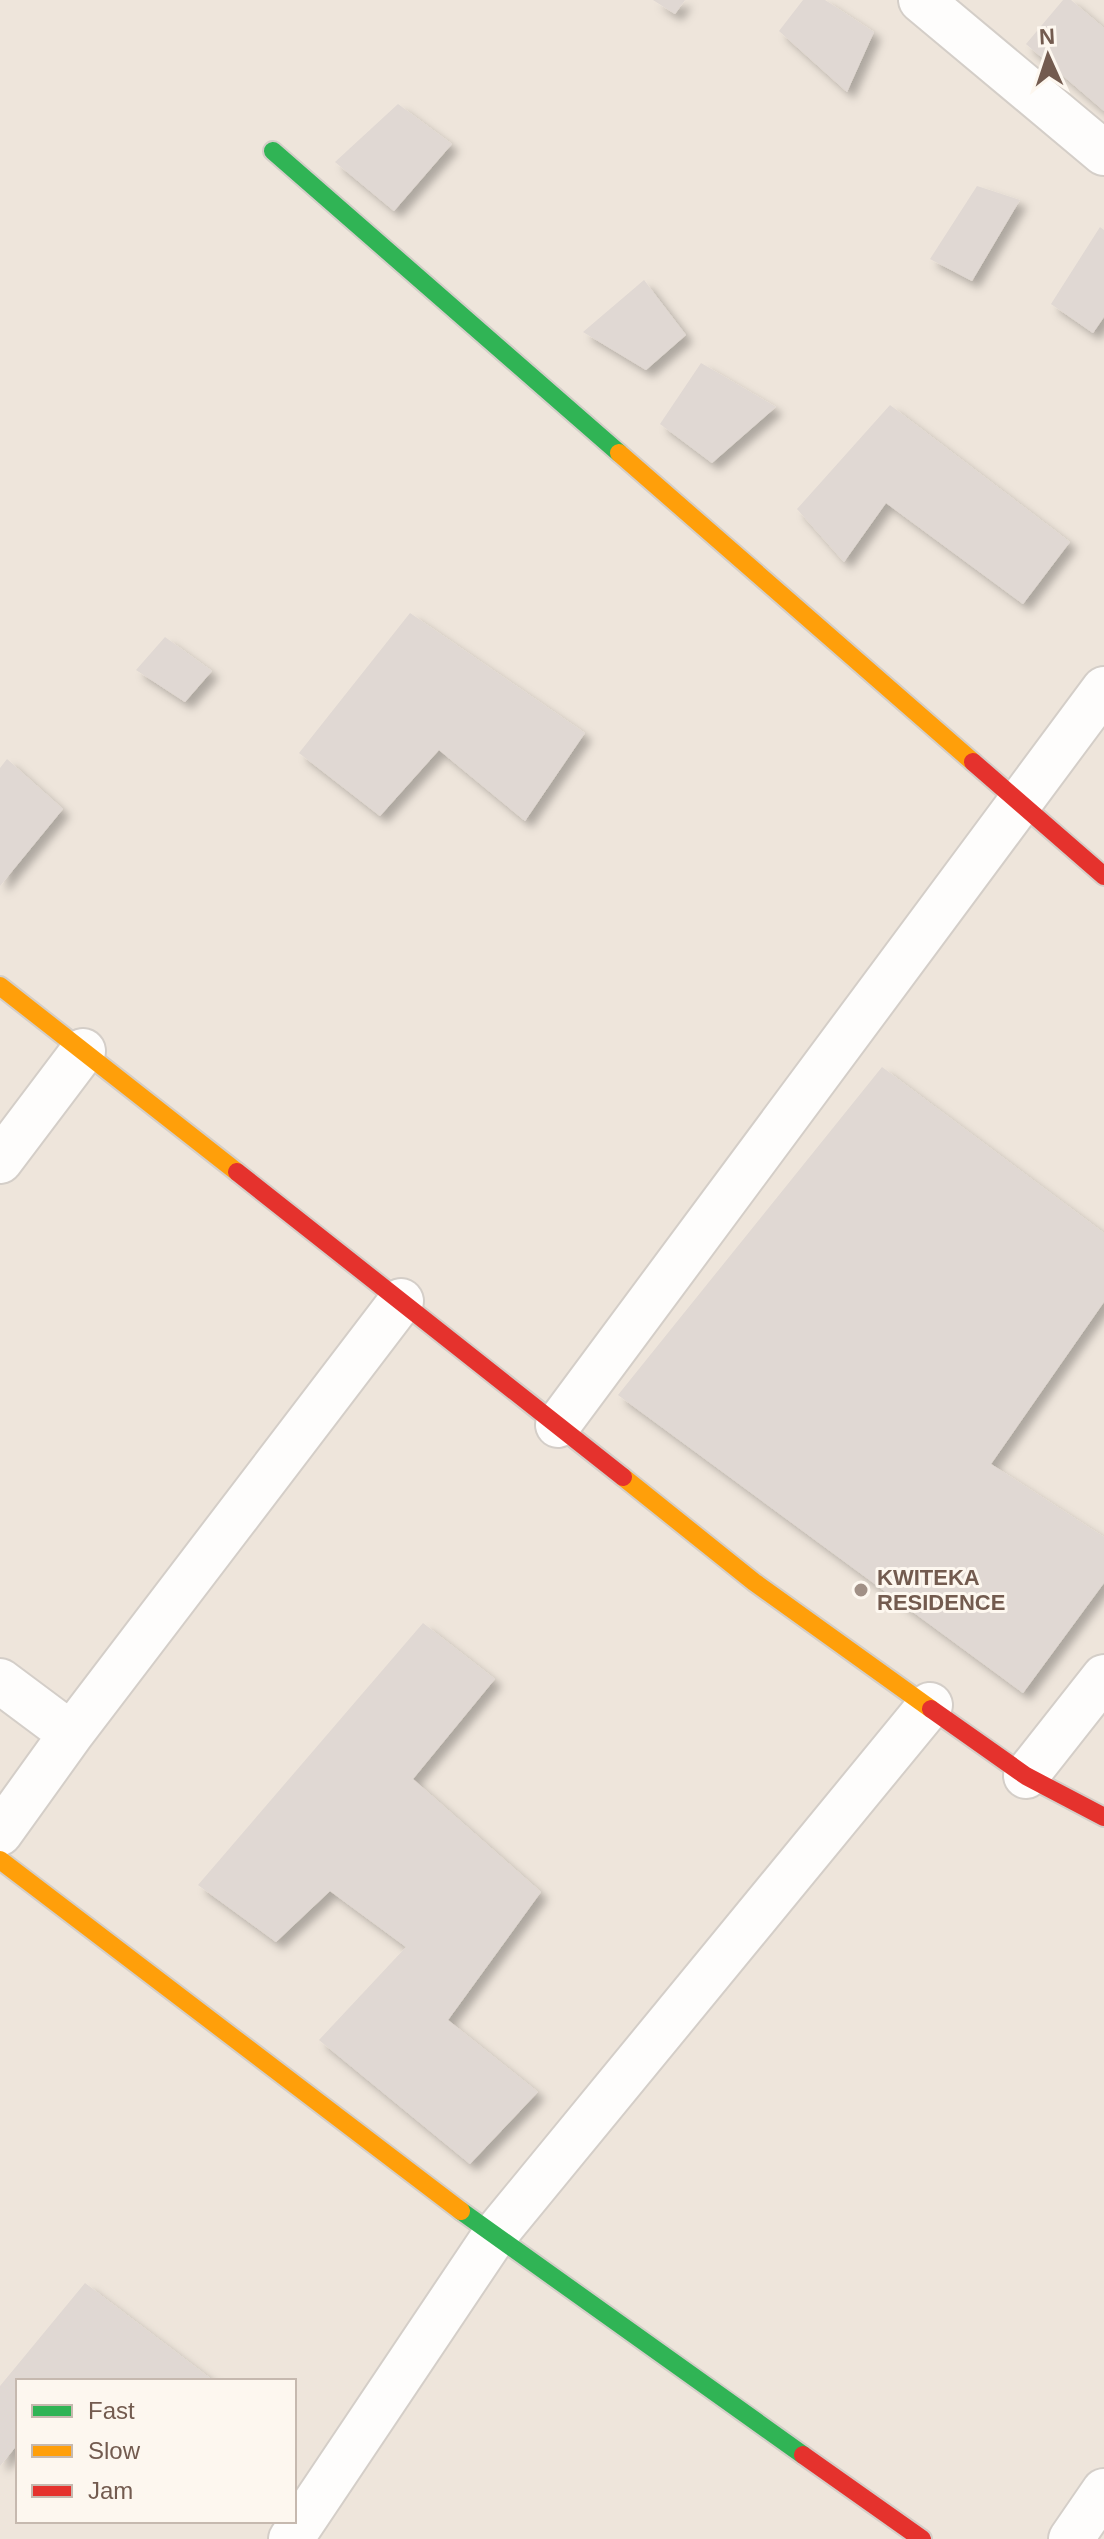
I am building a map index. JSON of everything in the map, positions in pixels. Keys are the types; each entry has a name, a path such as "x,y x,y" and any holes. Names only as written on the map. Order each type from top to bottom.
{"street":[{"path":"921,0 1104,153"},
{"path":"273,151 1104,876"},
{"path":"558,1425 1104,689"},
{"path":"0,986 754,1582 1026,1776 1104,1817"},
{"path":"0,1161 83,1051"},
{"path":"0,1833 71,1734 401,1301"},
{"path":"1026,1776 1104,1677"},
{"path":"0,1681 71,1734"},
{"path":"291,2539 494,2236 930,1705"},
{"path":"0,1860 494,2236 922,2539"},
{"path":"1071,2539 1104,2491"}],"shaded area":[{"path":"0,0 1104,0 1104,2539 0,2539"}],"building":[{"path":"653,0 685,0 675,14"},
{"path":"803,0 825,0 874,32 847,92 779,31"},
{"path":"1063,0 1071,0 1104,28 1104,111 1026,44"},
{"path":"398,104 452,144 394,211 335,162"},
{"path":"977,186 1020,200 972,281 930,259"},
{"path":"1100,227 1104,230 1104,317 1093,333 1051,304"},
{"path":"644,280 686,335 646,370 583,332"},
{"path":"701,363 776,407 712,463 660,424"},
{"path":"890,405 1070,542 1023,604 886,503 844,562 797,509"},
{"path":"410,613 585,733 525,821 439,750 380,816 299,753"},
{"path":"165,637 212,671 185,702 136,670"},
{"path":"7,759 63,809 0,886 0,768"},
{"path":"882,1067 1104,1233 1104,1302 991,1464 1104,1537 1104,1583 1023,1693 618,1395"},
{"path":"423,1623 495,1679 413,1779 541,1892 448,2020 538,2092 470,2164 319,2040 406,1947 330,1891 276,1942 198,1885"},
{"path":"85,2283 211,2379 16,2379 16,2446 0,2466 0,2386"}],"traffic: fast":[{"path":"273,151 619,453"},
{"path":"461,2211 803,2455"}],"traffic: slow":[{"path":"619,453 973,762"},
{"path":"0,986 237,1172"},
{"path":"623,1477 754,1582 931,1709"},
{"path":"0,1860 461,2211"}],"traffic: jam":[{"path":"973,762 1104,876"},
{"path":"237,1172 623,1477"},
{"path":"931,1709 1026,1776 1104,1817"},
{"path":"803,2455 922,2539"}],"place":[{"name":"KWITEKA RESIDENCE","path":"861,1590"}]}
